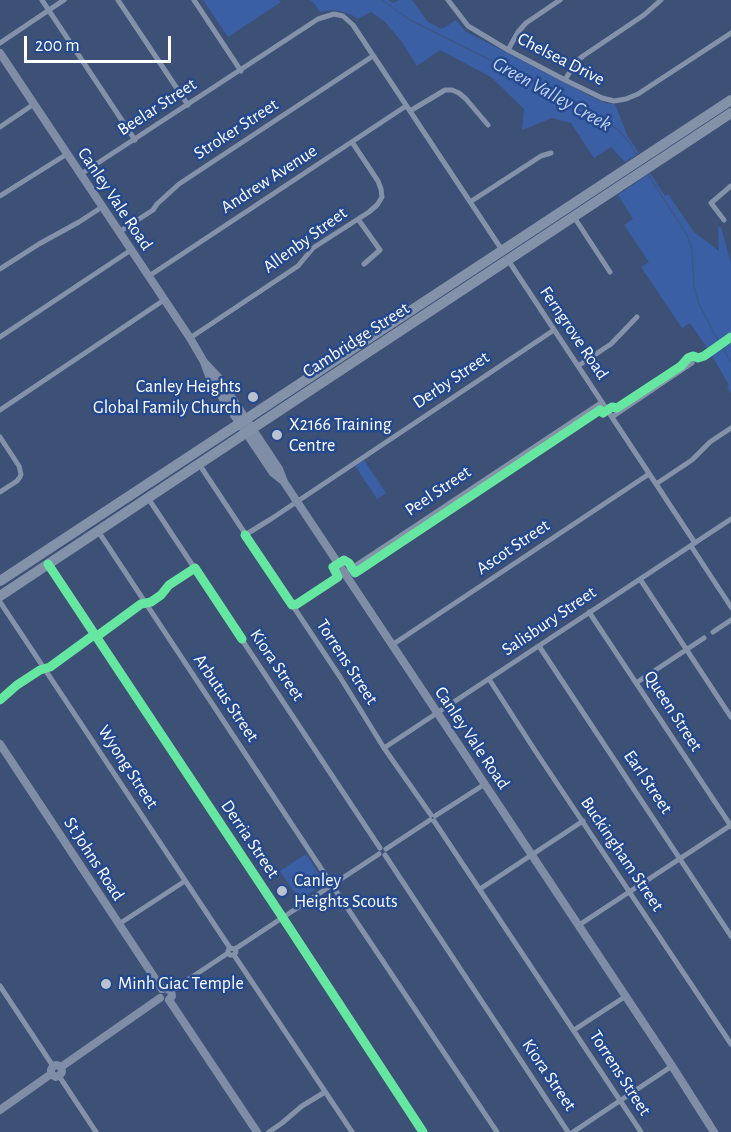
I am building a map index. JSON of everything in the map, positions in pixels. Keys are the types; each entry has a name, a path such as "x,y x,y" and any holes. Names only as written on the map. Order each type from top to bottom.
{"highway":[{"name":"Cambridge Street","path":"648,161 731,100"},
{"name":"Cambridge Street","path":"0,596 199,464 246,427 502,250 731,113"},
{"name":"Cambridge Street","path":"0,581 508,260 574,217 637,168"}],"main road":[{"name":"Canley Vale Road","path":"0,53 204,362 218,377 246,427 279,469 284,482 714,1132"},
{"name":"St Johns Road","path":"0,744 165,993"},
{"path":"165,993 164,1001 169,1000 256,1132"},
{"path":"0,1110 165,993"}],"street":[{"path":"42,0 135,140"},
{"path":"0,43 64,0"},
{"path":"118,0 188,105"},
{"path":"194,0 241,71"},
{"name":"Chelsea Drive","path":"448,0 468,26 565,80 602,98 614,101 638,94 731,33"},
{"path":"508,50 526,23 560,0"},
{"path":"565,80 575,63 583,56 644,15 661,0"},
{"name":"Beelar Street","path":"81,174 326,15 343,16 353,25 373,56"},
{"path":"373,56 502,250"},
{"name":"Stroker Street","path":"119,232 153,210 179,184 373,56"},
{"name":"Andrew Avenue","path":"149,276 352,142 445,90 459,93 488,124"},
{"path":"0,127 34,105"},
{"name":"Allenby Street","path":"190,338 298,266 313,248 377,205 382,197 378,181 352,142"},
{"path":"470,202 541,156 551,153"},
{"path":"0,196 67,154"},
{"path":"724,220 711,203 731,186"},
{"path":"0,269 102,207"},
{"path":"574,217 610,272"},
{"path":"358,219 380,250 364,264"},
{"path":"0,338 131,250"},
{"name":"Ferngrove Road","path":"508,260 656,484 731,607"},
{"path":"0,410 164,300"},
{"path":"578,366 611,344 637,316"},
{"name":"Derby Street","path":"245,535 554,330"},
{"path":"612,417 692,363"},
{"name":"Peel Street","path":"292,605 297,604 602,402"},
{"path":"656,484 692,460 710,442 731,428"},
{"path":"0,437 19,466 21,474 17,481 0,492"},
{"name":"Torrens Street","path":"199,464 384,748 641,1132"},
{"name":"Ascot Street","path":"392,645 649,474"},
{"name":"Kiora Street","path":"148,498 571,1132"},
{"name":"Salisbury Street","path":"384,748 731,519"},
{"name":"Arbutus Street","path":"98,531 496,1132"},
{"name":"Derria Street","path":"48,564 423,1132"},
{"path":"640,579 731,717"},
{"name":"Wyong Street","path":"0,602 352,1132"},
{"name":"Queen Street","path":"589,612 731,825"},
{"path":"713,632 731,620"},
{"path":"636,683 704,638"},
{"name":"Earl Street","path":"539,646 731,936"},
{"name":"Buckingham Street","path":"489,679 731,1044"},
{"path":"165,993 485,784"},
{"path":"480,889 583,821"},
{"path":"579,925 731,825"},
{"path":"119,924 185,881"},
{"path":"0,986 96,1132"},
{"path":"574,1030 626,996"},
{"path":"571,1132 672,1066"},
{"path":"268,1132 325,1092"}],"shaded area":[{"path":"203,0 279,0 281,2 228,37"},
{"path":"310,0 388,0 394,3 399,0 412,0 428,22 442,29 456,20 465,31 592,97 605,103 615,104 627,135 639,153 625,162 611,147 594,158 571,123 552,118 522,130 524,109 491,77 440,50 417,66 402,42 384,21 371,12 357,19 352,15 333,10 320,12"},
{"path":"650,173 665,196 668,194 694,232 719,251 718,226 721,227 731,263 731,393 727,387 729,385 708,349 690,323 682,328 641,267 649,262 624,225 633,219 618,195"},
{"path":"364,460 386,493 377,499 355,466"},
{"path":"306,854 323,880 322,885 300,900 280,871"}],"waterway":[{"name":"Green Valley Creek","path":"382,0 410,20 595,115 617,129 629,142 637,156"},
{"name":"Green Valley Creek","path":"647,173 687,235 692,249 694,287 699,304 731,362"}],"cycle path":[{"path":"245,535 292,605 297,604 338,577 333,567 344,560 349,563 355,573 600,410 603,413 612,407 617,408 681,366 688,358 704,356 731,337"},
{"path":"48,564 423,1132"},
{"path":"0,700 17,685 40,670 50,667 141,604 151,602 169,585 195,568 242,639"}],"place":[{"name":"Canley Heights Global Family Church","path":"253,397"},
{"name":"X2166 Training Centre","path":"277,435"},
{"name":"Canley Heights Scouts","path":"282,891"},
{"name":"Minh Giac Temple","path":"106,984"}]}
